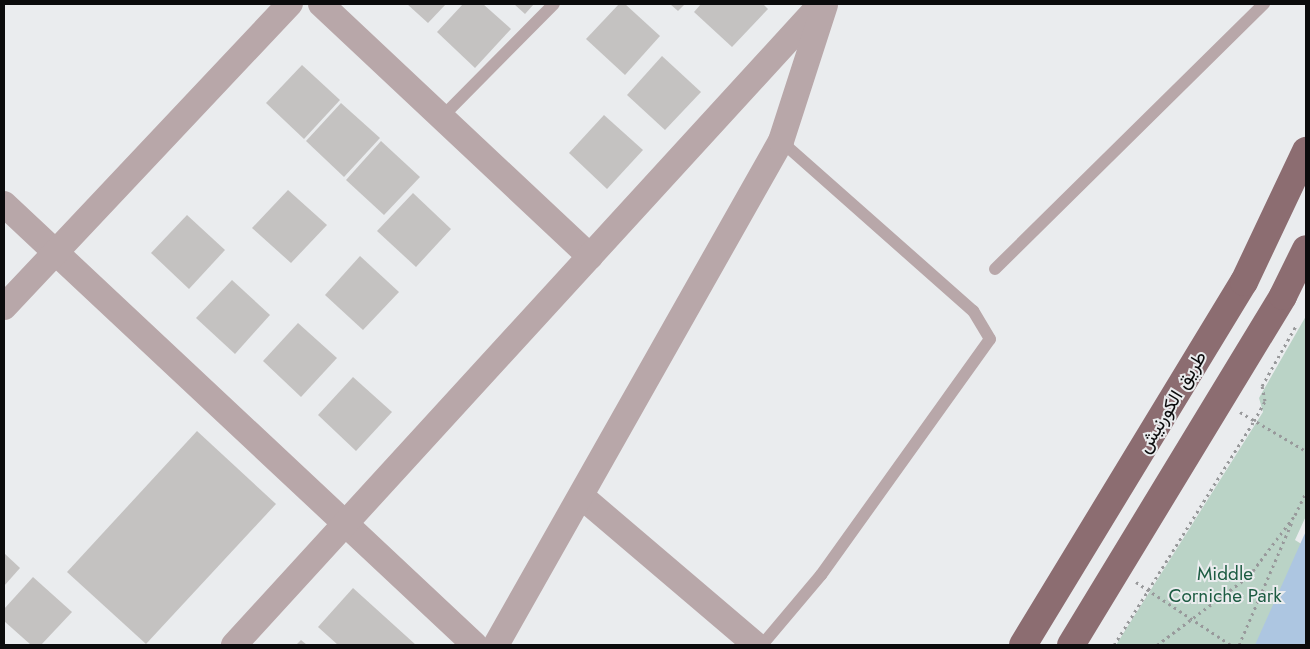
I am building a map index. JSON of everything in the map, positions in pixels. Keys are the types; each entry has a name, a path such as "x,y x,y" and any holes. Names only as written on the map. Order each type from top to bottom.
{"main road":[{"name":"طريق الكورنيش","path":"1023,645 1244,282 1306,151"},
{"path":"1071,645 1283,296 1306,249"}],"street":[{"path":"4,307 290,4"},
{"path":"321,4 590,256"},
{"path":"496,645 781,142 823,4"},
{"path":"234,645 823,4"},
{"path":"4,204 347,523 475,645"},
{"path":"581,496 756,645"}],"lane":[{"path":"442,117 554,4"},
{"path":"995,269 1264,4"},
{"path":"762,645 821,575 990,339 973,311 781,142"}],"path":[{"path":"1114,645 1254,421 1265,401 1262,386 1302,316"},
{"path":"1220,401 1306,451"},
{"path":"1239,645 1306,492"},
{"path":"1157,645 1249,576 1295,515"},
{"path":"1117,570 1231,645"}],"green space":[{"name":"Middle Corniche Park","path":"1306,316 1306,516 1295,540 1303,545 1264,645 1116,645 1263,412 1259,398"}],"water":[{"path":"1306,531 1306,645 1255,645"}],"building":[{"path":"407,4 446,4 428,23"},
{"path":"463,4 483,4 511,29 475,68 437,32"},
{"path":"514,4 534,4 525,14"},
{"path":"619,4 625,4 660,36 625,75 586,39"},
{"path":"670,4 685,4 678,11"},
{"path":"701,4 763,4 768,9 732,47 694,12"},
{"path":"662,56 701,92 665,130 627,95"},
{"path":"302,65 340,100 304,139 266,103"},
{"path":"341,103 380,138 344,177 306,141"},
{"path":"604,115 643,150 607,189 569,153"},
{"path":"381,141 420,177 384,215 346,180"},
{"path":"288,190 327,225 291,263 252,228"},
{"path":"413,193 451,229 416,267 377,231"},
{"path":"187,215 225,250 189,289 151,253"},
{"path":"360,256 399,292 363,330 325,295"},
{"path":"232,280 270,315 235,354 196,318"},
{"path":"298,323 337,358 301,397 263,361"},
{"path":"353,377 392,412 356,451 318,415"},
{"path":"197,431 276,504 146,644 67,572"},
{"path":"4,553 20,568 4,586"},
{"path":"33,577 72,612 41,645 31,645 4,621 4,609"},
{"path":"353,588 416,645 338,645 318,627"},
{"path":"301,640 307,645 296,645"}]}
